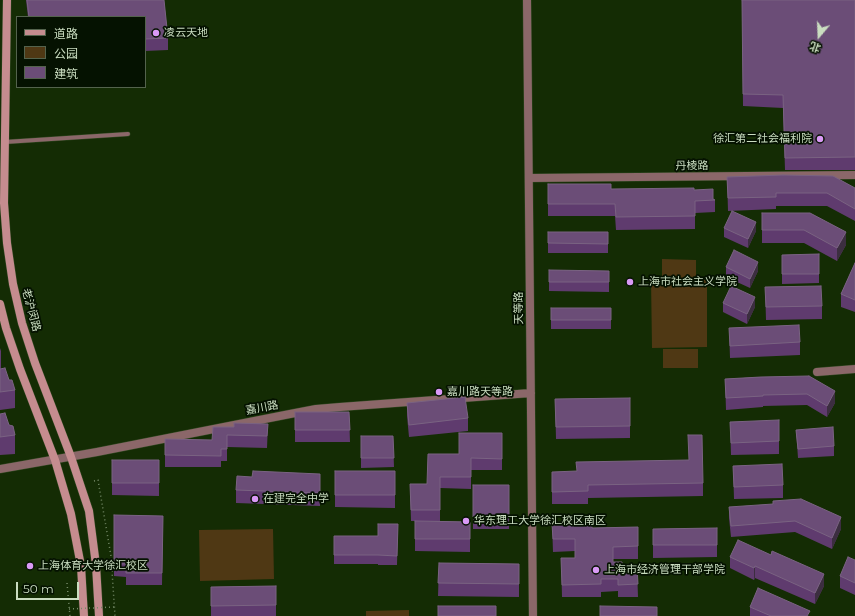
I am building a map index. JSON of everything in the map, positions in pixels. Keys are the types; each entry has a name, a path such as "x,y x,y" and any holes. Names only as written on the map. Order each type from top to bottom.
{"main road":[{"name":"老沪闵路","path":"7,0 4,203 12,284 22,324 35,363 71,457 89,511 96,565 99,616"},
{"path":"0,304 6,328 20,369 55,460 71,514 81,566 84,616"}],"street":[{"name":"天等路","path":"527,0 533,616"},
{"name":"丹棱路","path":"529,178 855,175"},
{"path":"817,372 855,369"},
{"name":"嘉川路","path":"0,469 55,460 283,415 316,410 348,406 531,393"}],"lane":[{"path":"5,142 128,134"}],"path":[{"path":"94,481 98,480 111,556 115,616"},
{"path":"67,583 70,616"},
{"path":"69,609 114,607"}],"green space":[{"path":"662,259 696,260 696,278 662,278"},
{"path":"651,280 707,280 707,347 652,348"},
{"path":"663,349 698,349 698,368 663,368"},
{"path":"273,529 274,579 200,581 199,530"},
{"path":"409,610 409,616 366,616 366,611"}],"building":[{"name":"凌云天地","path":"27,0 164,0 168,38 146,39 146,16 29,16"},
{"path":"742,0 855,0 855,157 785,158 783,95 743,94"},
{"path":"783,175 833,176 855,188 855,209 827,193 776,193 776,197 728,198 727,177"},
{"path":"548,184 611,184 611,189 713,189 713,199 715,200 695,201 695,216 616,217 615,204 548,204"},
{"path":"732,211 756,222 748,239 724,228"},
{"path":"762,213 810,213 846,232 837,248 804,230 762,230"},
{"path":"548,232 608,232 608,244 548,243"},
{"path":"734,250 758,262 750,279 726,267"},
{"path":"819,254 819,274 782,274 782,255"},
{"path":"855,263 855,300 841,294"},
{"path":"549,270 609,271 609,282 549,282"},
{"path":"731,286 755,297 747,314 723,303"},
{"path":"821,286 822,306 766,307 765,287"},
{"path":"551,308 611,308 611,320 551,320"},
{"path":"799,325 800,342 730,346 729,328"},
{"path":"5,368 9,380 12,380 15,390 0,392 0,369"},
{"path":"809,376 835,391 827,406 807,394 726,398 725,379"},
{"path":"465,397 468,418 409,425 407,403"},
{"path":"630,398 630,426 556,427 555,399"},
{"path":"295,412 349,412 350,430 295,430"},
{"path":"5,413 9,425 13,426 15,435 0,437 0,414"},
{"path":"779,420 779,441 731,443 730,422"},
{"path":"234,423 268,424 267,436 227,435 227,449 221,449 221,456 165,455 165,439 212,440 213,427 234,427"},
{"path":"833,427 834,446 798,449 796,430"},
{"path":"459,433 502,433 502,459 471,458 471,477 440,477 440,510 411,510 410,484 427,484 428,454 459,454"},
{"path":"688,435 702,435 703,483 588,485 588,491 552,492 552,472 577,471 576,462 689,460"},
{"path":"361,436 393,436 394,458 361,458"},
{"path":"112,460 159,460 159,483 112,483"},
{"path":"782,464 783,485 734,487 733,466"},
{"path":"253,471 320,474 320,493 236,490 237,476 252,477"},
{"path":"335,471 395,471 395,495 335,495"},
{"path":"473,485 509,485 509,516 473,517"},
{"path":"801,499 841,517 832,538 795,521 731,526 729,507 773,504 773,501"},
{"path":"114,515 163,516 162,573 126,573 126,564 114,564"},
{"path":"415,521 470,522 470,539 415,539"},
{"path":"592,523 592,528 638,527 638,546 613,547 613,562 622,562 622,567 637,567 638,584 618,585 618,579 601,579 601,584 562,585 561,558 575,558 575,539 553,539 552,524"},
{"path":"378,524 398,524 397,556 334,555 334,536 378,536"},
{"path":"717,528 717,545 653,545 653,529"},
{"path":"738,540 771,555 772,551 824,574 815,593 755,566 754,568 730,557"},
{"path":"848,557 855,560 855,583 840,576"},
{"path":"439,563 519,564 519,584 438,583"},
{"path":"276,586 276,605 211,606 211,587"},
{"path":"758,588 810,611 807,616 771,616 750,607"},
{"path":"438,606 496,606 496,616 438,616"},
{"path":"600,606 657,607 657,616 600,616"}],"place":[{"name":"凌云天地","path":"156,33"},
{"name":"徐汇第二社会福利院","path":"820,139"},
{"name":"上海市社会主义学院","path":"630,282"},
{"name":"嘉川路天等路","path":"439,392"},
{"name":"在建完全中学","path":"255,499"},
{"name":"华东理工大学徐汇校区南区","path":"466,521"},
{"name":"上海体育大学徐汇校区","path":"30,566"},
{"name":"上海市经济管理干部学院","path":"596,570"}]}
